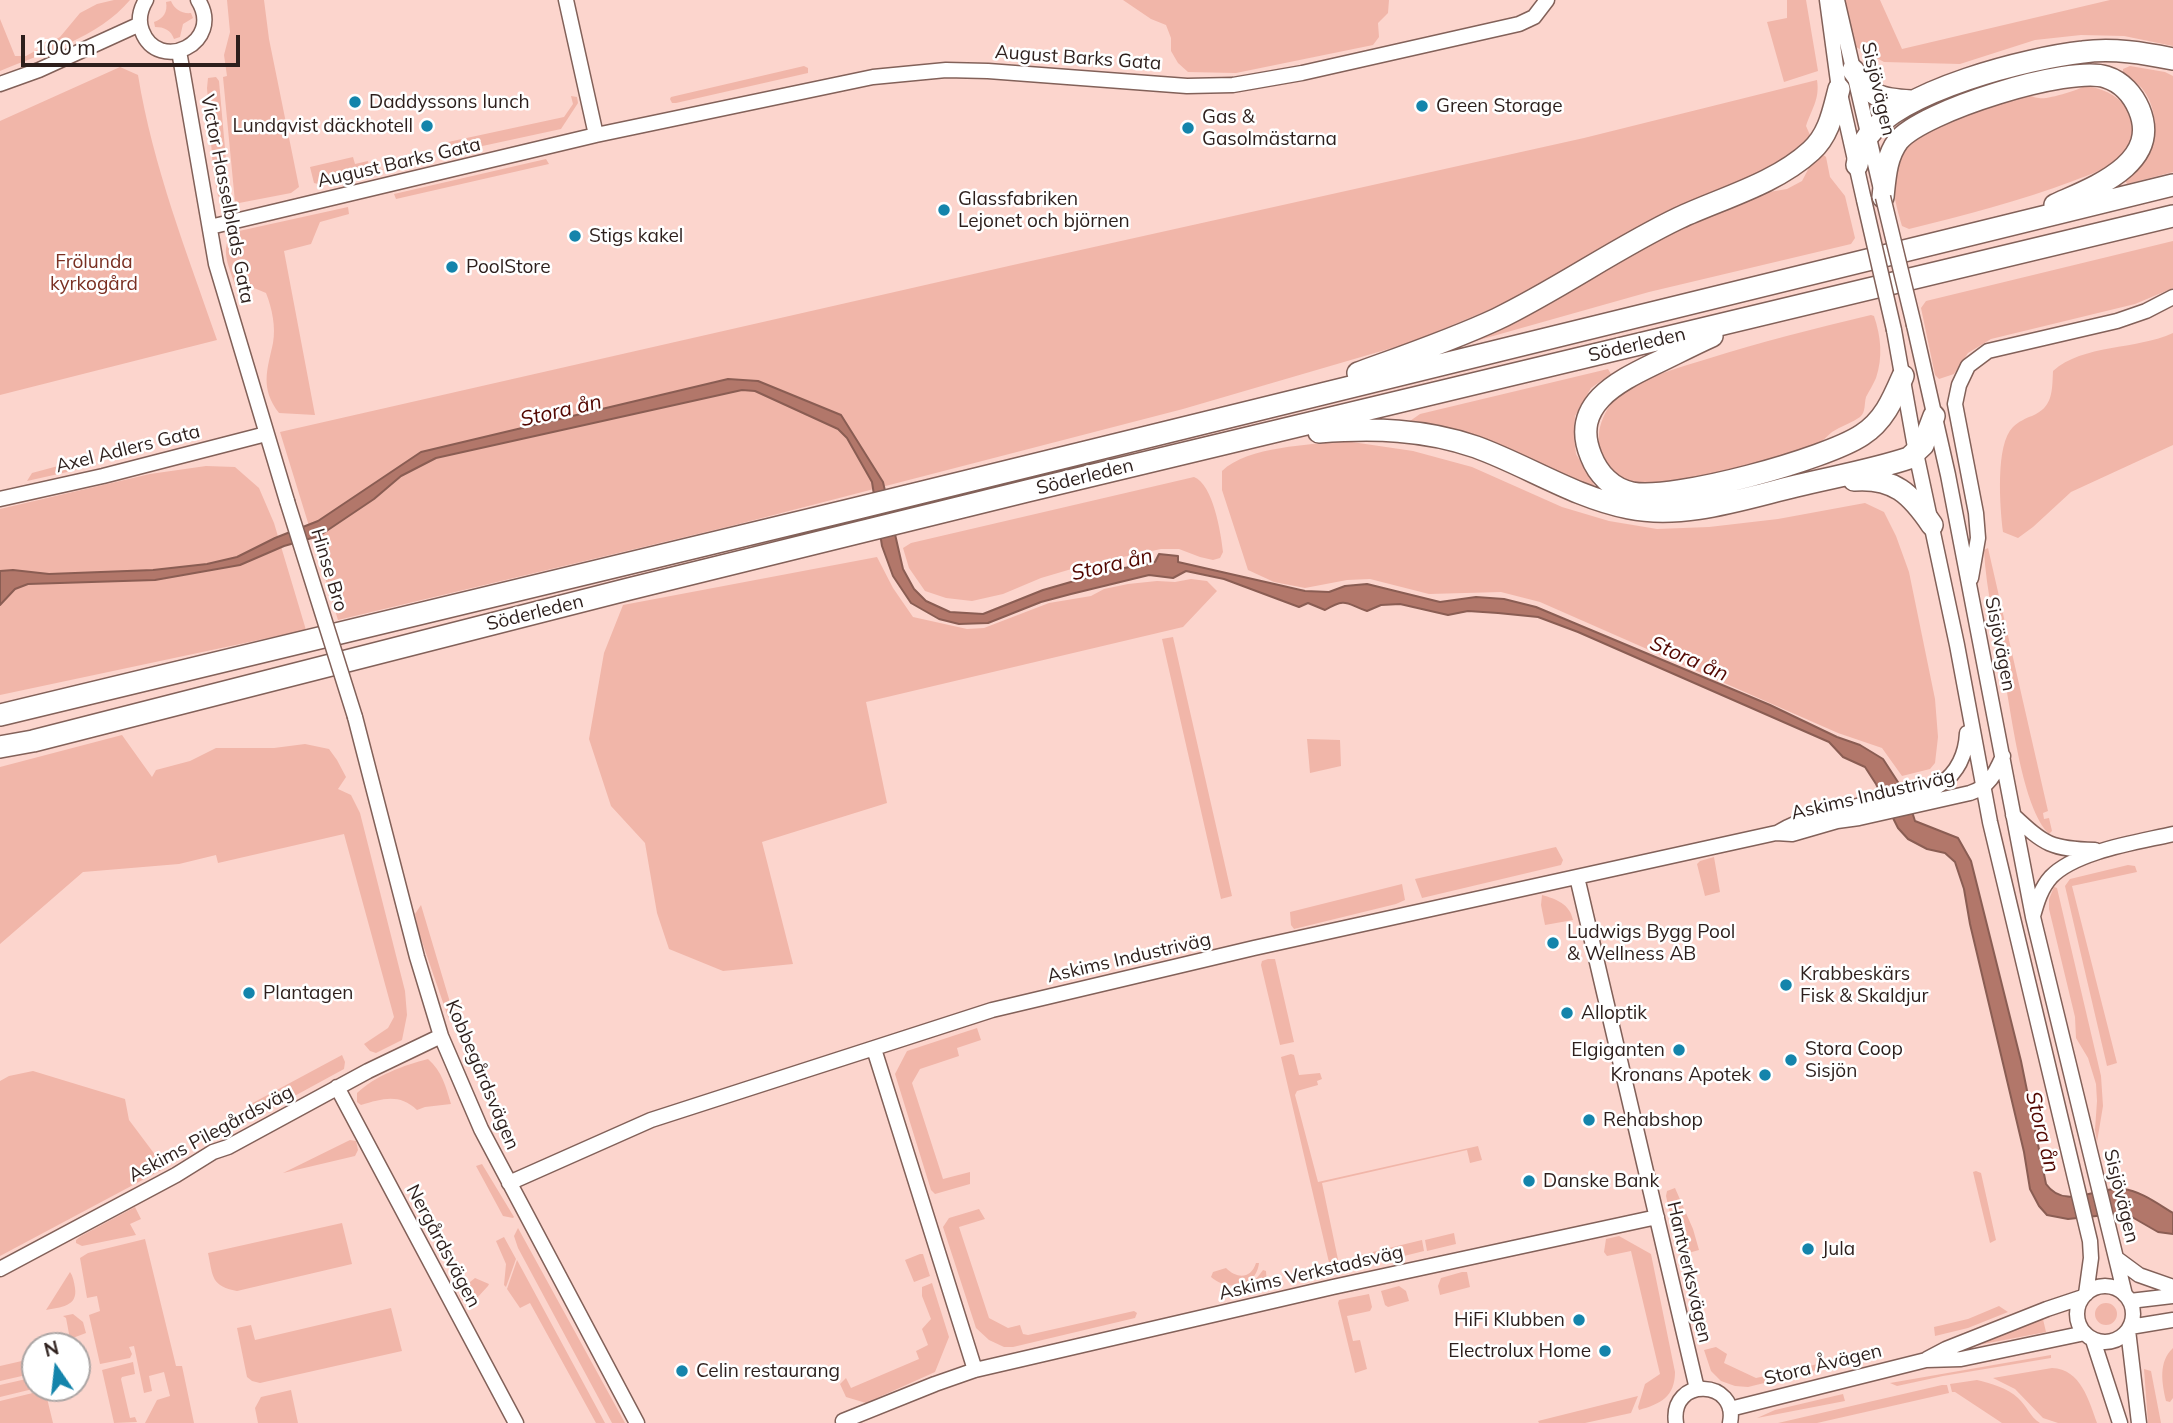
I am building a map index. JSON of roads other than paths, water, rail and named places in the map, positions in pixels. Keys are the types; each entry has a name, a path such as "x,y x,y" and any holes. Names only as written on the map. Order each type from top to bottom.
{"highway":[{"path":"1857,165 1861,146 1868,135 1886,118 1911,101 1980,76 2085,51 2120,51 2173,60"},
{"path":"1853,70 1875,96 1911,101"},
{"path":"1874,198 1892,150 1899,139 1914,127 1937,115 1970,103 2074,75 2098,76 2121,85 2133,97 2141,113 2141,144 2132,160 2119,173 2098,185 2019,223"},
{"path":"1253,410 1446,341 1499,318 1643,236 1782,173 1820,142 1827,131 1839,89"},
{"name":"Söderleden","path":"0,712 39,705 858,508 2173,186"},
{"name":"Söderleden","path":"0,749 628,589 2173,216"},
{"path":"1748,318 1633,374 1612,386 1597,401 1587,419 1586,439 1592,459 1605,479 1623,491 1653,494 1737,479 1819,453 1852,441 1879,421 1893,400 1903,376"},
{"path":"1254,437 1340,430 1414,431 1445,437 1478,448 1583,494 1629,508 1685,509 1720,504 1900,461 1916,453 1927,437 1934,416"},
{"path":"1810,483 1883,480 1910,496 1932,525"}],"street":[{"path":"146,0 141,11 140,24 144,36 153,46 166,51 179,51 193,44 202,32 204,16 198,0"},
{"path":"566,0 596,135"},
{"name":"August Barks Gata","path":"210,227 596,135 828,85 946,70 1187,86 1233,85 1302,73 1519,24 1534,17 1547,0"},
{"name":"Sisjövägen","path":"1827,0 1839,89 1857,165 1874,198 1914,325 1970,586 2033,917 2127,1298"},
{"name":"Sisjövägen","path":"1837,0 1868,135 1874,198 1894,330 1983,787 2085,1219 2091,1258 2084,1296"},
{"path":"0,84 50,65 140,24"},
{"name":"Victor Hasselblads Gata","path":"179,51 216,264 265,434"},
{"path":"1970,586 1976,549 1976,513 1955,404 1959,385 1968,366 1988,351 2117,321 2147,311 2173,297"},
{"name":"Axel Adlers Gata","path":"0,499 103,476 265,434"},
{"name":"Hinse Bro","path":"265,434 355,717"},
{"name":"Askims Industriväg","path":"1917,799 1941,784 1966,752 1968,705"},
{"name":"Kobbegårdsvägen","path":"355,717 406,917 441,1037 481,1129 637,1423"},
{"name":"Askims Industriväg","path":"509,1183 651,1120 1018,1004 1254,948 1577,877 1776,834 1793,834 1877,808 1983,787 1991,780 2003,757"},
{"path":"2013,815 2051,846 2101,850"},
{"path":"2033,917 2040,894 2053,875 2066,866 2101,850 2173,834"},
{"name":"Hantverksvägen","path":"1577,877 1696,1389"},
{"name":"Askims Pilegårdsväg","path":"0,1269 176,1175 213,1152 228,1147 337,1087 441,1037"},
{"path":"874,1049 975,1370"},
{"name":"Nergårdsvägen","path":"337,1087 516,1423"},
{"name":"Askims Verkstadsväg","path":"843,1421 975,1370 1499,1250 1657,1217"},
{"path":"2116,1258 2139,1275 2173,1287"},
{"name":"Stora Åvägen","path":"1696,1389 1713,1390 1726,1401 1730,1416 1926,1360 1946,1349 2084,1296 2102,1286 2115,1288 2127,1298 2173,1296"},
{"path":"2084,1296 2077,1315 2089,1336 2120,1423"},
{"path":"2127,1298 2133,1317 2129,1329 2139,1423"},
{"name":"Stora Åvägen","path":"1926,1360 1961,1359 2089,1336 2112,1341 2129,1329 2173,1320"},
{"path":"1671,1422 1677,1404 1696,1389"}],"place":[{"name":"Daddyssons lunch","path":"355,102"},
{"name":"Green Storage","path":"1422,106"},
{"name":"Lundqvist däckhotell","path":"427,126"},
{"name":"Gas & Gasolmästarna","path":"1188,128"},
{"name":"Glassfabriken Lejonet och björnen","path":"944,210"},
{"name":"Stigs kakel","path":"575,236"},
{"name":"PoolStore","path":"452,267"},
{"name":"Ludwigs Bygg Pool & Wellness AB","path":"1553,943"},
{"name":"Krabbeskärs Fisk & Skaldjur","path":"1786,985"},
{"name":"Plantagen","path":"249,993"},
{"name":"Alloptik","path":"1567,1013"},
{"name":"Elgiganten","path":"1679,1050"},
{"name":"Stora Coop Sisjön","path":"1791,1060"},
{"name":"Kronans Apotek","path":"1765,1075"},
{"name":"Rehabshop","path":"1589,1120"},
{"name":"Danske Bank","path":"1529,1181"},
{"name":"Jula","path":"1808,1249"},
{"name":"HiFi Klubben","path":"1579,1320"},
{"name":"Electrolux Home","path":"1605,1351"},
{"name":"Celin restaurang","path":"682,1371"}],"park label":[{"name":"Frölunda kyrkogård","path":"94,273"}],"water label":[{"name":"Stora ån","path":"561,411"},
{"name":"Stora ån","path":"1112,565"},
{"name":"Stora ån","path":"1689,659"},
{"name":"Stora ån","path":"2042,1132"}]}
